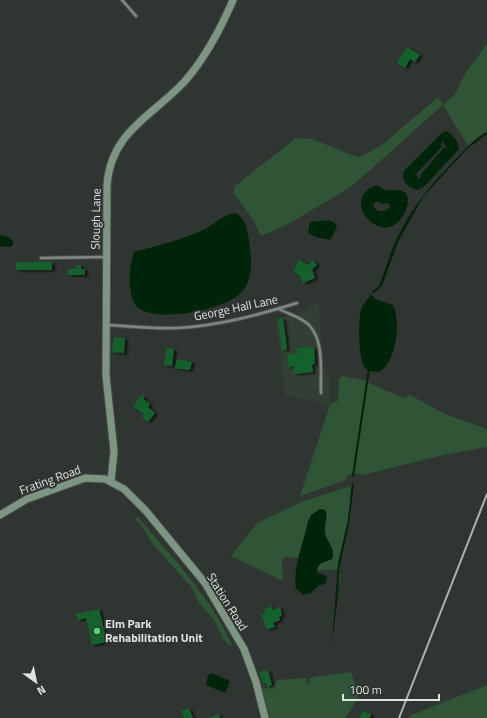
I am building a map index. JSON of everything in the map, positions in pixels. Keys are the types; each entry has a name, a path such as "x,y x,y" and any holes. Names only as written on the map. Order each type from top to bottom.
{"street":[{"name":"Slough Lane","path":"110,481 114,438 106,376 106,257 108,178 116,152 130,130 179,87 195,69 211,43 233,0"},
{"name":"Frating Road","path":"0,515 27,499 85,478 98,477 110,481 124,489 146,512"},
{"name":"Station Road","path":"146,512 205,583 244,649 256,682 265,718"}],"lane":[{"path":"122,0 136,16"},
{"path":"41,258 106,257"},
{"name":"George Hall Lane","path":"106,325 171,328 199,326 278,309 297,303"},
{"path":"278,309 302,320 313,331 319,345 321,393"}],"shaded area":[{"path":"487,44 487,132 478,137 468,146 443,105 455,94 466,72"},
{"path":"438,97 443,105 351,187 288,224 261,236 252,218 233,193 235,186 296,138 312,139 357,157 362,156 382,145"},
{"path":"447,131 457,141 459,149 425,186 418,190 411,188 404,181 404,171 442,133","holes":["442,141 448,149 444,147 421,174 420,179 412,171 416,174 441,148"]},
{"path":"487,132 487,134 467,149 423,197 398,242 382,286 374,293 372,292 379,286 397,238 405,222 417,204 438,178 465,150"},
{"path":"377,185 385,190 400,190 406,193 408,199 407,205 402,217 394,225 384,227 375,224 367,218 362,209 361,200 366,191","holes":["376,201 383,204 388,203 390,207 385,211 378,211 373,206"]},
{"path":"236,213 245,224 251,254 248,282 242,292 222,304 208,309 177,314 150,313 140,309 136,305 132,299 130,283 132,258 134,252 194,234 207,228 227,215"},
{"path":"329,220 335,223 337,227 330,240 316,237 308,233 310,222"},
{"path":"0,235 8,237 13,241 13,245 10,247 0,246"},
{"path":"371,294 375,299 393,305 397,321 396,341 390,360 379,372 370,371 365,368 360,348 359,331 361,310"},
{"path":"319,304 323,366 330,377 330,404 285,395 276,318 299,315 310,305"},
{"path":"342,376 363,380 403,398 410,395 445,414 484,428 487,430 487,447 448,454 363,475 352,473 347,476 346,480 300,496 330,404 338,401 339,379"},
{"path":"354,483 349,524 339,570 338,595 332,644 338,563 348,520 352,484"},
{"path":"351,484 348,520 337,570 317,570 319,564 332,559 333,555 332,549 324,532 324,525 327,517 305,537 299,558 285,557 282,560 283,581 231,556 257,523 304,501 350,486"},
{"path":"320,509 325,510 326,513 325,532 332,548 333,555 332,559 322,563 317,569 317,573 327,576 326,583 318,586 311,593 303,595 296,589 295,581 297,564 308,521 311,515"},
{"path":"138,517 191,579 215,613 233,648 223,639 214,620 199,603 192,588 151,542 144,529 135,519"},
{"path":"351,672 359,697 345,718 270,718 262,689 273,686 277,680 306,678 306,683 309,683 309,679 314,677"},
{"path":"211,673 230,681 225,693 206,685 208,675"},
{"path":"487,685 487,718 411,718 409,716"}],"building":[{"path":"407,47 420,55 415,62 410,59 405,68 397,63"},
{"path":"299,260 308,265 313,260 317,265 312,269 315,278 303,283 299,275 293,272"},
{"path":"16,262 52,262 52,270 16,270"},
{"path":"76,265 81,265 81,269 85,269 85,275 68,275 68,269 76,269"},
{"path":"283,318 287,349 282,350 278,319"},
{"path":"114,337 125,338 124,353 112,352"},
{"path":"314,347 315,364 312,365 313,372 294,374 293,366 288,367 287,354 297,354 297,348"},
{"path":"166,348 174,349 172,366 164,365"},
{"path":"177,359 192,362 190,370 175,368"},
{"path":"142,395 145,397 143,399 150,404 148,407 155,413 148,422 142,417 144,414 133,406"},
{"path":"271,606 273,610 280,607 282,615 279,617 280,620 273,623 275,627 267,629 261,615 265,613 264,610"},
{"name":"Elm Park Rehabilitation Unit","path":"99,609 107,642 92,645 86,618 78,620 76,614"},
{"path":"268,670 272,685 267,687 266,683 263,684 259,672"},
{"path":"189,708 193,718 184,718 181,711"},
{"path":"362,711 371,714 370,718 360,718"},
{"path":"219,714 220,718 209,718"}],"waterway":[{"path":"353,476 369,369"}],"railway":[{"path":"399,718 487,494"}],"place":[{"name":"Elm Park Rehabilitation Unit","path":"97,631"}]}
